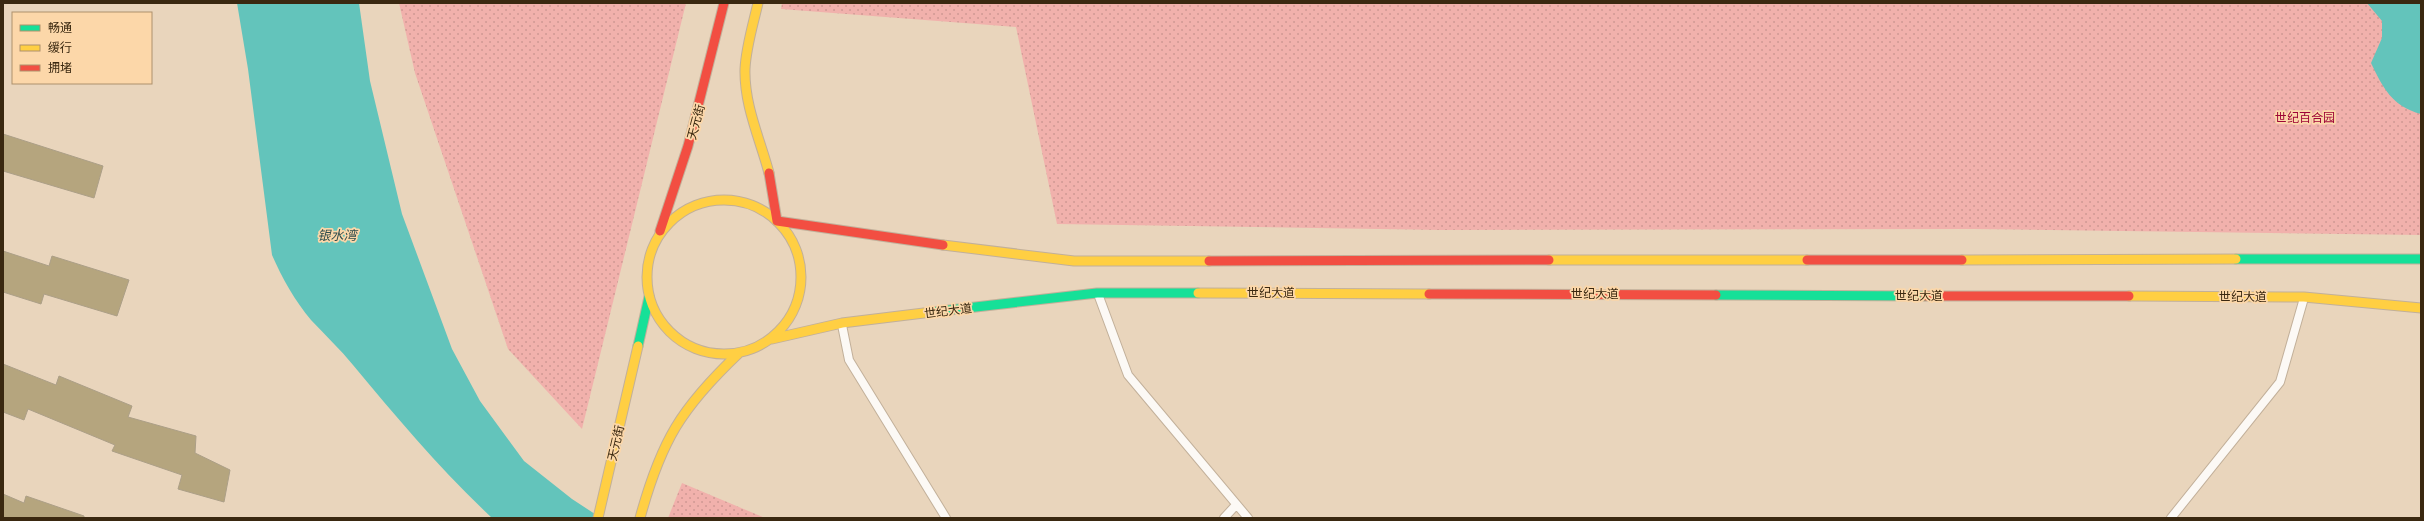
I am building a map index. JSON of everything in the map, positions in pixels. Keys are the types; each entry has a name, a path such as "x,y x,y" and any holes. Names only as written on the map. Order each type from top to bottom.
{"main road":[{"name":"天元街","path":"658,237 682,174 724,3"},
{"path":"758,3 747,56 745,76 746,95 750,114 771,180 777,221"},
{"path":"714,201 736,201 760,209 777,221 791,238 800,259 802,281 798,303 791,316 772,339 756,348 739,353 721,355 697,350 676,337 659,319 649,297 648,270 650,256 658,237 672,220 692,207 714,201"},
{"path":"777,221 926,243 1074,261 2421,259"},
{"name":"世纪大道","path":"772,339 842,323 1097,293 2304,297 2421,308"},
{"name":"天元街","path":"598,518 649,297"},
{"path":"640,518 660,457 681,416 709,381 739,353"}],"lane":[{"path":"1097,293 1128,375 1248,518"},
{"path":"2171,518 2280,382 2304,297"},
{"path":"842,323 849,360 946,518"},
{"path":"1224,518 1236,505"}],"green space":[{"path":"399,3 686,3 582,429 508,349 415,73"},
{"name":"世纪百合园","path":"782,3 2421,3 2421,235 1974,229 1441,230 1057,224 1016,27 781,9"},
{"path":"682,483 765,518 668,518"}],"water":[{"name":"银水湾","path":"237,3 359,3 370,81 402,214 452,349 480,401 524,461 572,499 601,518 492,518 473,500 420,443 348,359 311,320 294,297 272,255 248,69"},
{"path":"2367,3 2421,3 2421,114 2411,111 2390,95 2384,88 2371,63 2382,38 2382,21"}],"building":[{"path":"3,134 103,166 94,198 3,171"},
{"path":"3,251 49,266 52,256 129,280 117,316 44,294 41,304 3,292"},
{"path":"3,364 56,385 59,376 132,406 128,417 196,436 195,453 230,470 224,502 178,489 182,475 112,451 115,445 28,409 24,420 3,412"},
{"path":"3,494 24,503 26,496 84,516 84,518 3,518"}],"traffic: fast":[{"path":"2236,259 2421,259"},
{"path":"932,312 1097,293 1198,293"},
{"path":"1716,295 1925,296"},
{"path":"638,346 649,297"}],"traffic: slow":[{"path":"758,3 747,52 745,82 753,122 769,173"},
{"path":"724,200 746,203 760,209 767,213 783,228 792,241 798,255 801,277 798,299 792,313 788,320 773,336 760,345 746,351 724,354 702,351 688,345 681,341 665,326 656,313 650,299 647,277 650,255 656,241 660,234 675,218 688,209 702,203 724,200"},
{"path":"943,245 1074,261 1209,261"},
{"path":"1962,260 2236,259"},
{"path":"1549,260 1807,260"},
{"path":"1198,293 1429,294"},
{"path":"2129,296 2304,297 2421,308"},
{"path":"772,339 842,323 932,312"},
{"path":"598,518 638,346"},
{"path":"640,518 656,467 665,446 676,427 702,391 739,353"}],"traffic: jam":[{"path":"660,231 688,146 724,3"},
{"path":"769,173 777,221 943,245"},
{"path":"1209,261 1549,260"},
{"path":"1807,260 1962,260"},
{"path":"1429,294 1716,295"},
{"path":"1925,296 2129,296"}]}
